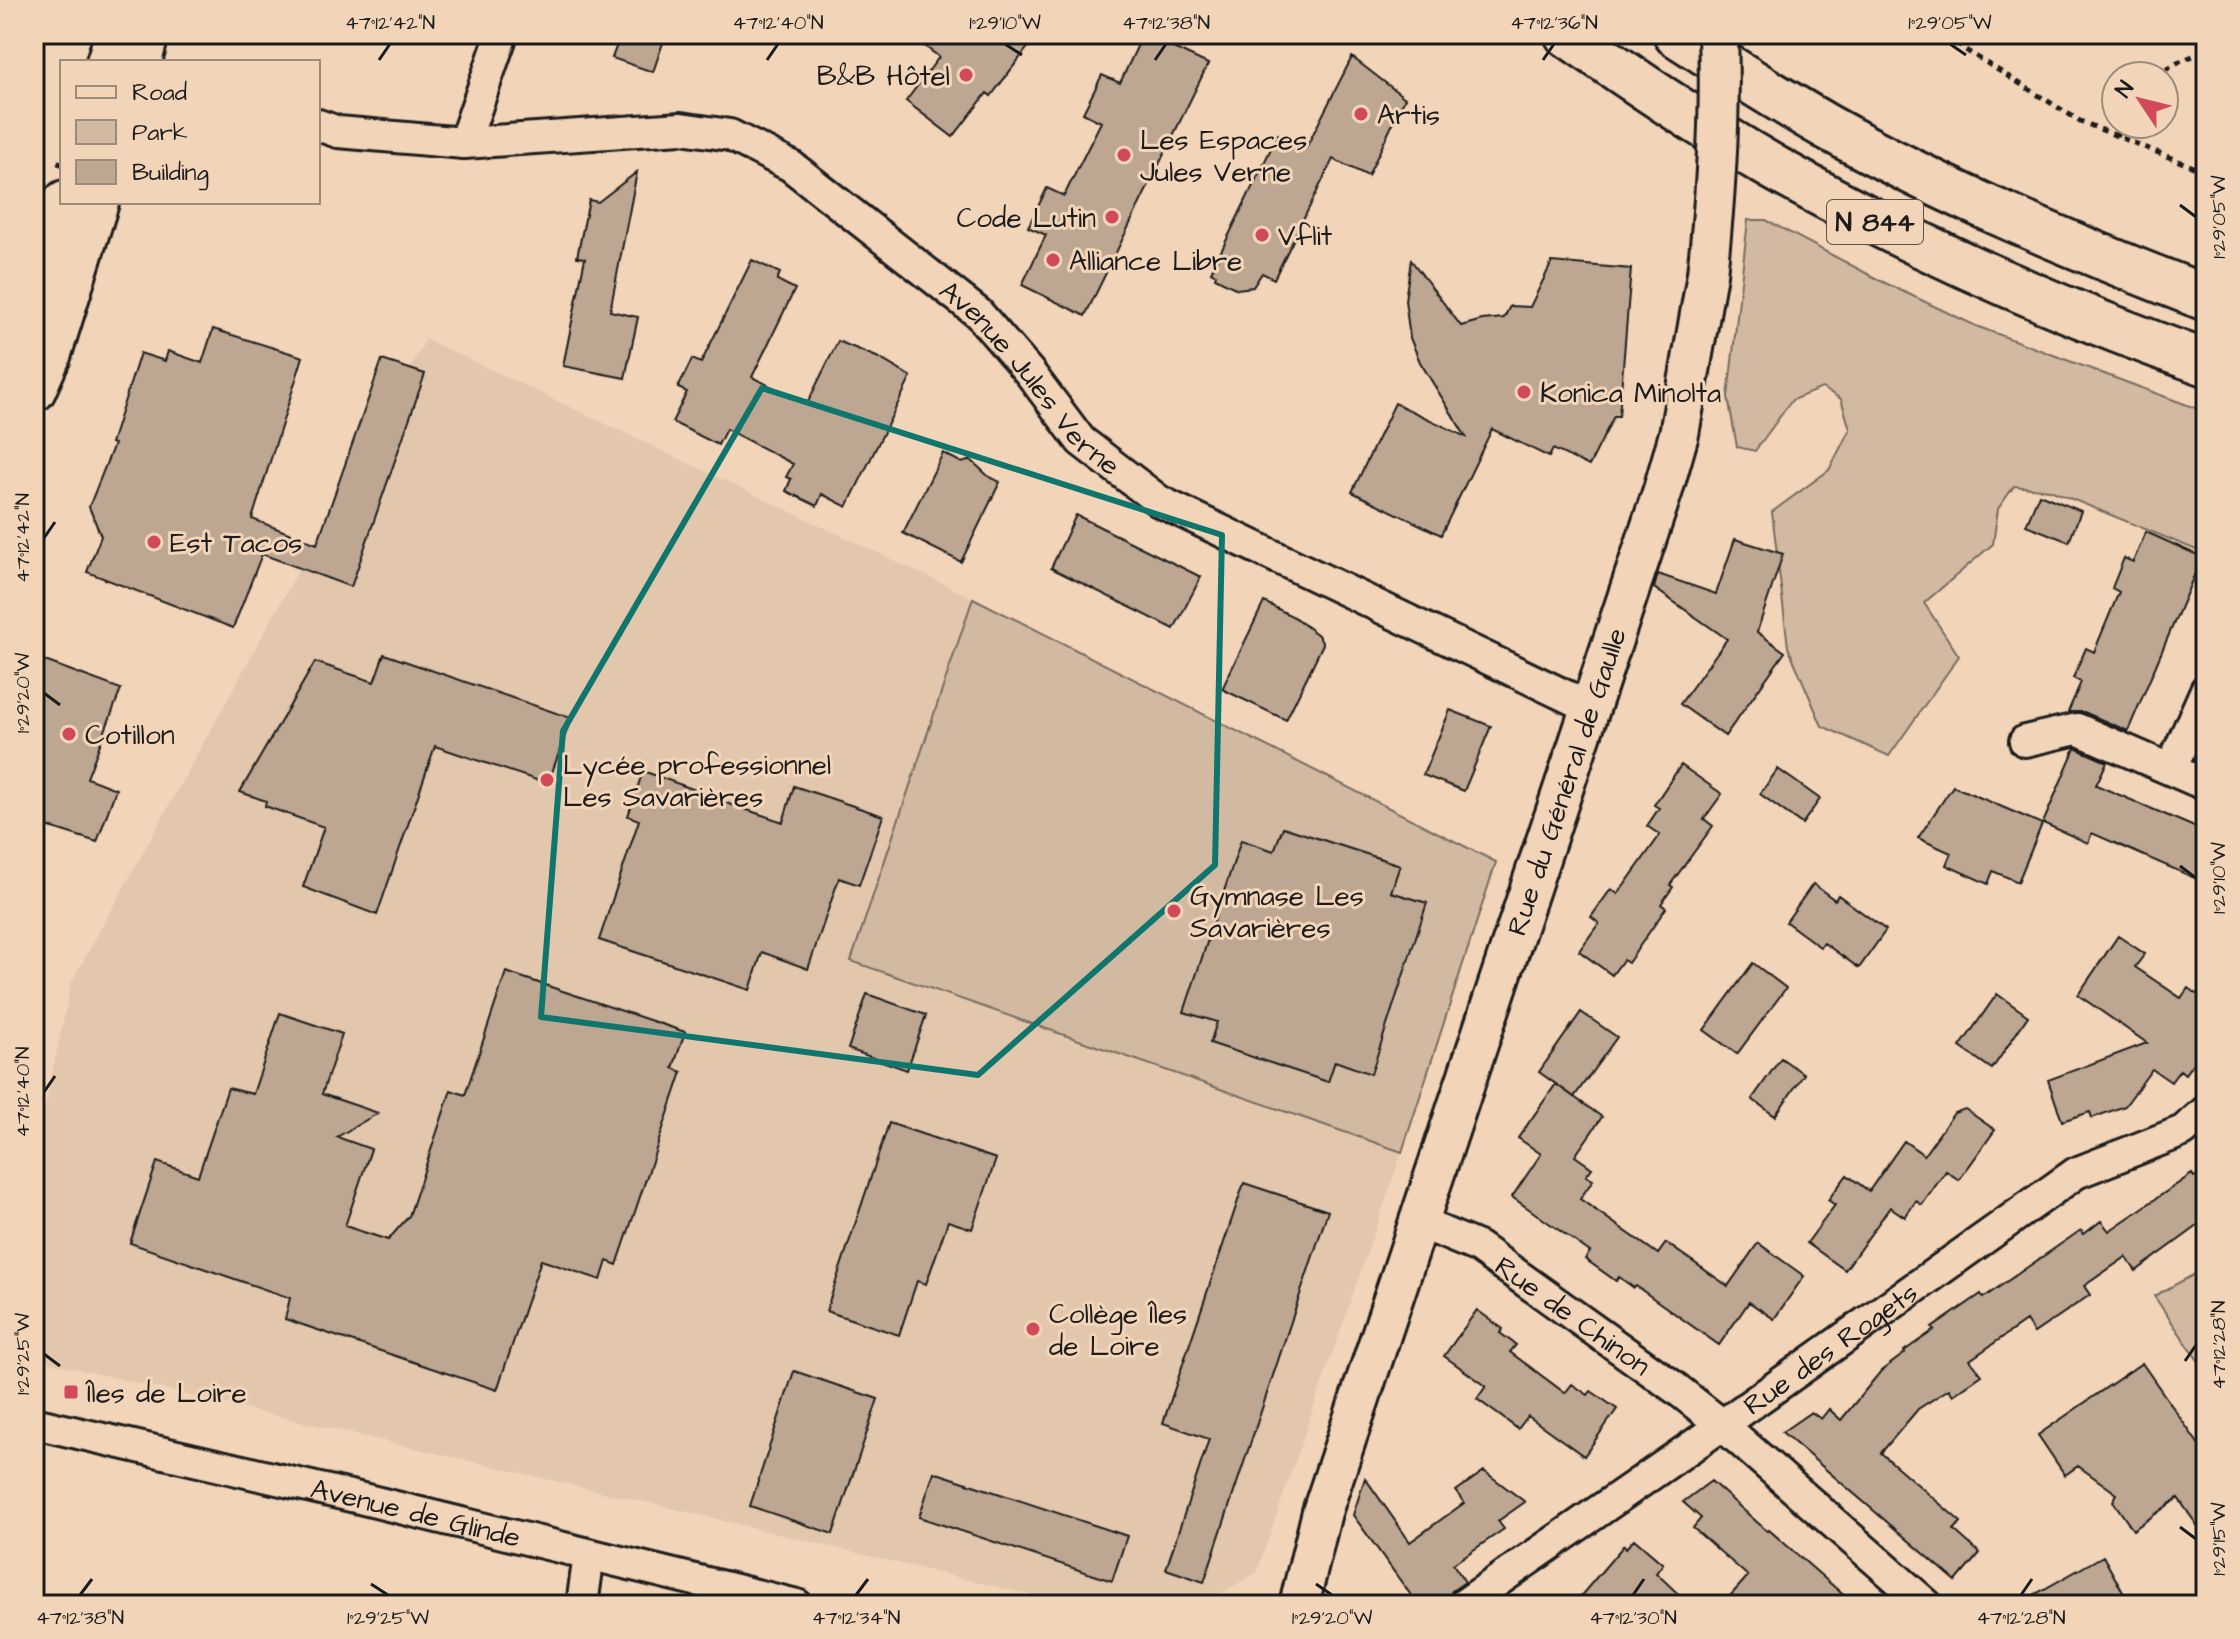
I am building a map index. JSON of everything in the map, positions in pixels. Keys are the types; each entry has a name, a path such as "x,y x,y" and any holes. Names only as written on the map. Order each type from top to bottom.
{"highway":[{"name":"N 844","path":"1567,34 1684,113 1773,167 1869,219 2050,304 2206,363"},
{"name":"N 844","path":"1676,34 1829,128 1926,179 2089,252 2206,298"}],"main road":[{"path":"34,302 64,204"},
{"path":"34,390 49,356 96,204"}],"street":[{"path":"464,143 502,34"},
{"name":"Rue du Général de Gaulle","path":"1299,1605 1322,1512 1663,490 1679,434 1707,274 1716,195 1720,112 1718,34"},
{"name":"Avenue Jules Verne","path":"320,126 338,132 464,143 681,128 730,135 791,166 978,313 1030,373 1081,441 1159,501 1589,707"},
{"path":"2171,769 2206,690"},
{"path":"2025,741 2077,729 2206,785"},
{"name":"Rue des Rogets","path":"1463,1605 2076,1173 2183,1131 2206,1111"},
{"name":"Rue de Chinon","path":"1418,1222 1478,1247 1678,1390 1927,1605"},
{"name":"Avenue de Glinde","path":"34,1423 343,1494 797,1605"},
{"name":"Rue du Général de Gaulle","path":"1276,1605 1322,1512"},
{"path":"582,1605 589,1555"}],"path":[{"path":"1948,34 1964,49 2080,121 2100,129"},
{"path":"2180,61 2206,51"},
{"path":"2126,140 2206,172"}],"highlighted area":[{"path":"762,388 1222,535 1215,865 978,1075 541,1017 563,731"}],"shaded area":[{"name":"Lycée professionnel Les Savarières","path":"426,339 973,598 851,961 1402,1152 1257,1572 1203,1605 1072,1605 34,1359 34,1159 71,983"}],"green space":[{"path":"1748,220 1766,220 1881,281 1976,326 2206,412 2206,554 2050,490 2014,486 1998,509 1993,544 1924,603 1959,656 1889,756 1822,726 1788,647 1772,512 1829,470 1850,429 1841,399 1822,388 1792,400 1755,451 1737,447 1728,397"},
{"name":"Gymnase Les Savarières","path":"973,598 1496,862 1402,1152 851,961"},
{"path":"2206,1268 2206,1372 2154,1296"}],"building":[{"path":"621,34 666,34 653,72 612,58"},
{"name":"B&B Hôtel","path":"909,34 1038,34 991,96 987,93 953,137 906,101 939,57"},
{"name":"Les Espaces Jules Verne","path":"1143,34 1208,64 1085,316 1022,285 1046,235 1028,227 1047,188 1064,196 1101,122 1083,113 1102,75 1120,83"},
{"path":"1352,57 1405,98 1368,176 1333,159 1274,279 1262,273 1253,287 1237,289 1215,278 1216,275 1211,272 1278,134 1306,148"},
{"path":"637,172 610,311 638,317 625,378 563,366 585,258 577,257 589,200 598,202"},
{"path":"752,260 780,273 777,280 795,289 752,377 807,404 838,341 879,358 911,377 847,507 822,494 817,506 786,491 791,479 786,477 793,464 726,429 718,445 672,422 687,392 678,388 692,359 701,363"},
{"name":"Konica Minolta","path":"1411,260 1461,326 1504,318 1510,306 1530,307 1552,262 1631,269 1619,416 1614,416 1589,466 1553,449 1549,457 1492,429 1441,535 1352,492 1395,403 1466,437 1420,362 1410,338 1405,300"},
{"path":"213,329 303,357 252,519 317,544 382,360 425,374 351,587 262,554 233,628 87,572 101,536 89,507 114,444 111,443 140,353 165,361 168,351 202,363"},
{"path":"943,453 962,463 971,460 988,476 1000,482 961,562 903,533"},
{"path":"2039,494 2081,511 2069,542 2026,525"},
{"path":"1076,515 1201,577 1174,629 1051,568"},
{"path":"2146,532 2202,557 2128,731 2084,712 2068,712 2081,682 2073,678 2086,648 2094,652 2119,592 2112,588 2124,558 2133,562"},
{"path":"1735,539 1783,554 1757,632 1785,652 1725,736 1680,704 1727,639 1654,588 1658,574 1716,594"},
{"path":"1264,602 1294,617 1318,635 1323,644 1286,720 1222,689"},
{"path":"384,654 571,718 548,784 435,746 377,915 303,887 324,827 265,806 266,801 240,792 315,662 374,682"},
{"name":"Cotillon","path":"34,657 121,689 87,778 116,789 97,842 34,822"},
{"path":"1450,710 1491,726 1464,791 1423,775"},
{"path":"2075,748 2107,762 2096,785 2206,832 2206,883 2092,833 2088,843 2043,823"},
{"path":"1681,765 1722,794 1704,819 1713,826 1670,885 1673,887 1661,904 1666,908 1628,963 1623,960 1612,975 1579,951 1599,923 1591,917 1611,889 1618,894 1660,835 1647,826 1659,808 1654,805"},
{"path":"1778,769 1820,799 1802,824 1760,794"},
{"path":"643,771 783,822 794,786 883,816 859,885 839,878 808,969 762,952 750,990 599,940 639,820 628,816"},
{"path":"1953,786 2042,824 2018,882 1993,871 1988,884 1946,865 1951,853 1918,838"},
{"path":"1283,827 1400,865 1391,892 1427,903 1371,1074 1335,1061 1328,1082 1210,1043 1217,1022 1184,1012 1241,840 1274,851"},
{"path":"1813,884 1835,900 1838,895 1886,930 1859,968 1824,943 1820,947 1786,922"},
{"path":"2118,936 2145,954 2135,967 2181,998 2188,988 2206,1000 2206,1045 2185,1074 2180,1070 2171,1082 2152,1069 2125,1106 2092,1118 2090,1112 2062,1121 2048,1080 2147,1043 2078,995"},
{"path":"1753,963 1786,988 1737,1054 1704,1030"},
{"path":"506,972 685,1032 673,1068 682,1072 617,1265 607,1261 601,1280 541,1260 497,1390 285,1319 290,1298 130,1243 157,1162 198,1176 228,1088 253,1094 280,1013 342,1034 322,1094 378,1113 337,1137 371,1149 345,1226 388,1240 409,1216 451,1090 465,1095"},
{"path":"867,994 926,1015 907,1070 848,1049"},
{"path":"1997,994 2028,1016 1992,1069 1960,1047"},
{"path":"1581,1012 1617,1037 1574,1097 1539,1072"},
{"path":"1781,1058 1804,1074 1775,1116 1752,1099"},
{"path":"1556,1084 1602,1117 1575,1156 1592,1168 1586,1176 1593,1180 1580,1199 1658,1254 1666,1243 1728,1286 1758,1243 1804,1276 1774,1319 1749,1302 1719,1345 1636,1286 1634,1288 1619,1277 1616,1281 1585,1259 1590,1252 1512,1197 1541,1154 1518,1138"},
{"path":"1965,1109 1995,1130 1959,1180 1946,1171 1922,1205 1916,1201 1905,1217 1890,1207 1845,1270 1807,1243 1835,1205 1828,1200 1847,1175 1869,1191 1904,1141 1924,1155 1954,1113"},
{"path":"889,1123 996,1159 972,1229 948,1221 926,1284 917,1281 899,1335 826,1311"},
{"path":"2206,1170 2206,1220 2136,1271 2126,1257 2084,1286 2090,1295 2034,1333 2026,1321 1970,1360 1982,1375 1953,1395 1949,1389 1918,1409 1881,1453 1961,1522 1954,1530 1980,1553 1956,1581 1782,1432 1811,1412 1821,1419 1829,1409 1841,1420 1881,1371 1934,1330 1932,1328 1981,1294 1983,1298 2081,1230 2084,1234 2101,1221 2109,1231 2192,1174 2194,1177"},
{"path":"1244,1183 1328,1211 1204,1582 1166,1569 1209,1439 1163,1423"},
{"path":"1477,1310 1503,1329 1500,1333 1516,1345 1510,1352 1565,1393 1572,1384 1588,1395 1591,1391 1617,1409 1584,1456 1528,1416 1518,1429 1477,1399 1486,1386 1444,1356"},
{"path":"2142,1363 2206,1455 2206,1538 2178,1498 2133,1530 2113,1501 2117,1494 2078,1466 2065,1475 2038,1435"},
{"path":"794,1371 878,1399 833,1534 750,1506"},
{"path":"1484,1471 1525,1502 1498,1521 1504,1529 1453,1564 1465,1582 1452,1591 1446,1602 1442,1605 1418,1605 1353,1515 1365,1478 1410,1542 1464,1503 1456,1491"},
{"path":"934,1472 1127,1536 1112,1581 919,1517"},
{"path":"1711,1481 1855,1605 1722,1605 1748,1576 1693,1528 1701,1518 1683,1502"},
{"path":"1634,1539 1663,1564 1656,1573 1690,1605 1573,1605 1624,1545 1626,1548"},
{"path":"2103,1556 2130,1605 2016,1605"}],"place":[{"name":"B&B Hôtel","path":"966,75"},
{"name":"Artis","path":"1361,114"},
{"name":"Les Espaces Jules Verne","path":"1124,155"},
{"name":"Code Lutin","path":"1112,217"},
{"name":"Vflit","path":"1262,235"},
{"name":"Alliance Libre","path":"1053,260"},
{"name":"Konica Minolta","path":"1524,392"},
{"name":"Est Tacos","path":"154,542"},
{"name":"Cotillon","path":"69,734"},
{"name":"Lycée professionnel Les Savarières","path":"547,780"},
{"name":"Gymnase Les Savarières","path":"1174,911"},
{"name":"Collège Îles de Loire","path":"1033,1329"},
{"name":"Îles de Loire","path":"71,1392"}]}
